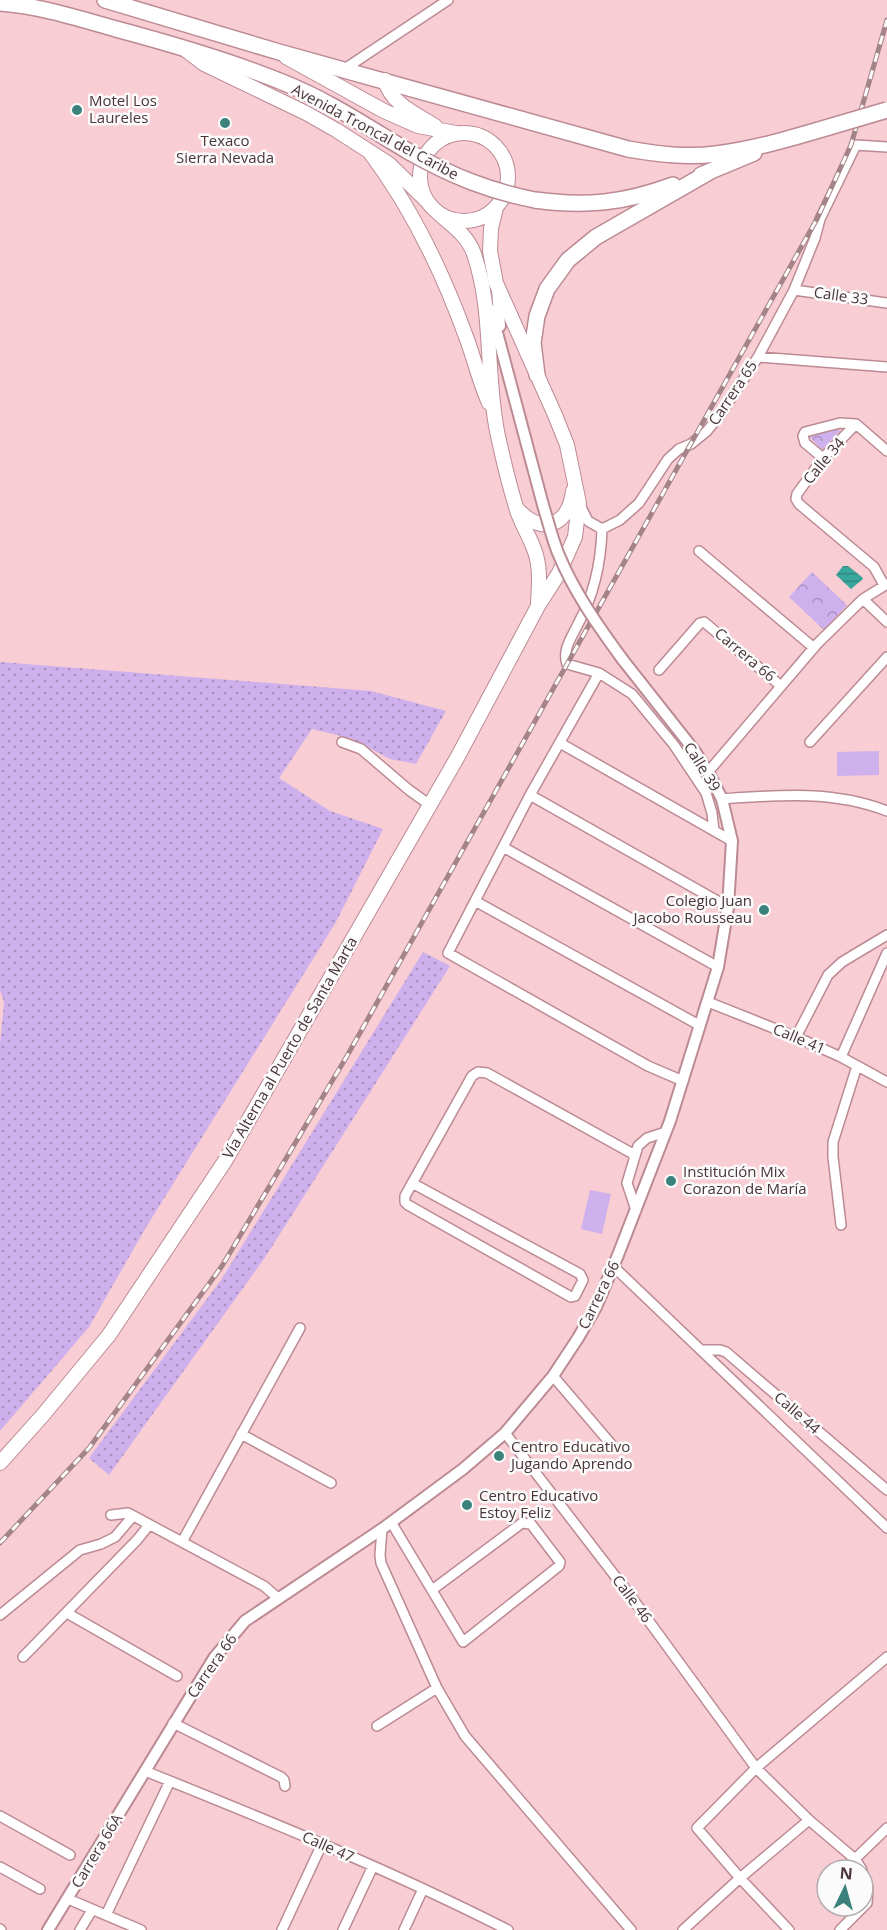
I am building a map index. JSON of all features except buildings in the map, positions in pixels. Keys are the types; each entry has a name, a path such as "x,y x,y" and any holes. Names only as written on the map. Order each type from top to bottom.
{"highway":[{"name":"Avenida Troncal del Caribe","path":"105,0 279,52 628,149 675,155 715,154 785,141"},
{"name":"Avenida Troncal del Caribe","path":"0,3 24,5 180,46 283,82 324,102 411,153 471,183 505,194 565,204 592,204 625,199 662,189 785,141 887,110"},
{"path":"537,375 533,343 537,316 547,289 568,260 596,237 711,171"}],"main road":[{"path":"180,46 204,64 306,113 389,164 438,213 450,219 475,220 496,208 504,196 508,183 508,170 504,157 496,146 485,138 472,133 418,126 384,111 279,52"},
{"path":"385,81 395,100 439,129"},
{"path":"426,200 420,186 420,172 424,158 432,146 444,137 458,133"},
{"path":"369,152 396,191 442,279 466,336 478,379 494,416"},
{"name":"Vía Alterna al Puerto de Santa Marta","path":"496,208 491,228 490,251 494,416 516,508 538,563 540,574 538,606"},
{"name":"Vía Alterna al Puerto de Santa Marta","path":"0,1463 109,1335 225,1161 458,758 538,606 560,573 575,537 579,503 574,471 567,446 537,375 473,250 461,233 438,213"},
{"path":"516,508 526,518 540,525 551,525 562,519 572,501 574,471"}],"street":[{"path":"343,70 448,0"},
{"name":"Carrera 65","path":"602,529 620,520 639,503 668,459 707,431 720,415 758,357 794,290 815,238 820,219 856,145 887,147"},
{"name":"Calle 39","path":"490,285 502,353 558,553 594,621 694,750 722,799 798,795 829,796 871,805 887,811"},
{"name":"Calle 33","path":"794,290 887,303"},
{"path":"758,357 887,367"},
{"path":"823,458 805,443 803,435 806,432 840,423 856,424"},
{"name":"Calle 34","path":"799,504 796,500 797,494 823,458 856,424 887,451"},
{"path":"579,503 588,521 602,529 602,549 585,611 568,643 565,658 567,663 599,673 632,694 674,745 706,793 714,831"},
{"name":"Carrera 66","path":"708,772 814,648 863,599 885,584 874,567 799,504"},
{"path":"699,551 814,648"},
{"path":"863,599 887,622"},
{"name":"Carrera 66","path":"660,670 700,623 704,622 781,686"},
{"path":"810,742 887,657"},
{"path":"599,673 530,795 448,953 648,1066 683,1081"},
{"path":"342,742 361,749 430,805"},
{"path":"560,743 732,841"},
{"path":"530,795 728,907"},
{"name":"Carrera 66","path":"145,1771 214,1658 245,1621 387,1526 463,1469 505,1433 553,1376 596,1307 666,1132 718,967 728,907 732,841 722,799"},
{"path":"503,847 718,967"},
{"path":"475,901 699,1025"},
{"path":"796,1037 828,975 842,962 887,935"},
{"path":"841,1057 887,953"},
{"name":"Calle 41","path":"708,1002 841,1057 887,1082"},
{"path":"841,1226 833,1142 857,1066"},
{"path":"412,1183 580,1274 583,1281 575,1296 568,1296 408,1205 405,1196 412,1183 472,1076 478,1072 487,1073 635,1155"},
{"path":"636,1210 627,1183 638,1146 642,1141 666,1132"},
{"path":"613,1266 887,1528"},
{"path":"182,1542 300,1328"},
{"name":"Calle 44","path":"702,1350 726,1352 887,1490"},
{"path":"553,1376 611,1444"},
{"name":"Calle 46","path":"505,1433 632,1598 756,1768 809,1820 854,1858"},
{"path":"241,1434 331,1483"},
{"path":"111,1515 133,1516 264,1586 278,1598"},
{"path":"0,1615 80,1550 115,1538 133,1516"},
{"path":"387,1526 432,1590 463,1642 559,1566 560,1560 531,1524 526,1522 432,1590"},
{"path":"24,1657 149,1525"},
{"path":"387,1526 380,1555 381,1563 437,1688 465,1736 631,1930"},
{"path":"67,1613 177,1676"},
{"path":"789,1930 740,1878 698,1828 756,1768 887,1657"},
{"path":"377,1726 437,1688"},
{"path":"173,1723 281,1777 285,1786"},
{"name":"Calle 47","path":"145,1771 373,1866 508,1930"},
{"name":"Carrera 66A","path":"48,1930 145,1771"},
{"path":"106,1915 170,1781"},
{"path":"0,1816 70,1855"},
{"path":"682,1930 809,1820"},
{"path":"856,1858 887,1828"},
{"path":"282,1930 322,1844"},
{"path":"343,1930 373,1866"},
{"path":"0,1868 40,1889"},
{"path":"404,1930 423,1889"},
{"path":"68,1899 141,1930"},
{"path":"80,1930 92,1910"},
{"path":"840,1930 852,1918"}],"green space":[{"path":"836,428 840,431 822,450 808,435"},
{"path":"812,572 847,605 824,630 789,597"},
{"path":"0,662 371,691 446,711 416,764 390,759 350,738 312,729 279,778 330,811 383,829 336,922 145,1229 89,1327 0,1431 0,1044 4,1002 0,990"},
{"path":"879,751 879,775 837,776 837,752"},
{"path":"423,952 450,966 266,1256 109,1475 89,1458 221,1280"},
{"path":"590,1190 611,1194 602,1234 581,1229"}],"water":[{"path":"843,566 848,566 863,579 851,589 836,575"}],"railway":[{"path":"0,1543 89,1448 222,1266 347,1056 817,219 851,145 887,20"}],"place":[{"name":"Motel Los Laureles","path":"77,110"},
{"name":"Texaco Sierra Nevada","path":"225,123"},
{"name":"Colegio Juan Jacobo Rousseau","path":"764,910"},
{"name":"Institución Mix Corazon de María","path":"671,1181"},
{"name":"Centro Educativo Jugando Aprendo","path":"499,1456"},
{"name":"Centro Educativo Estoy Feliz","path":"467,1505"}]}
